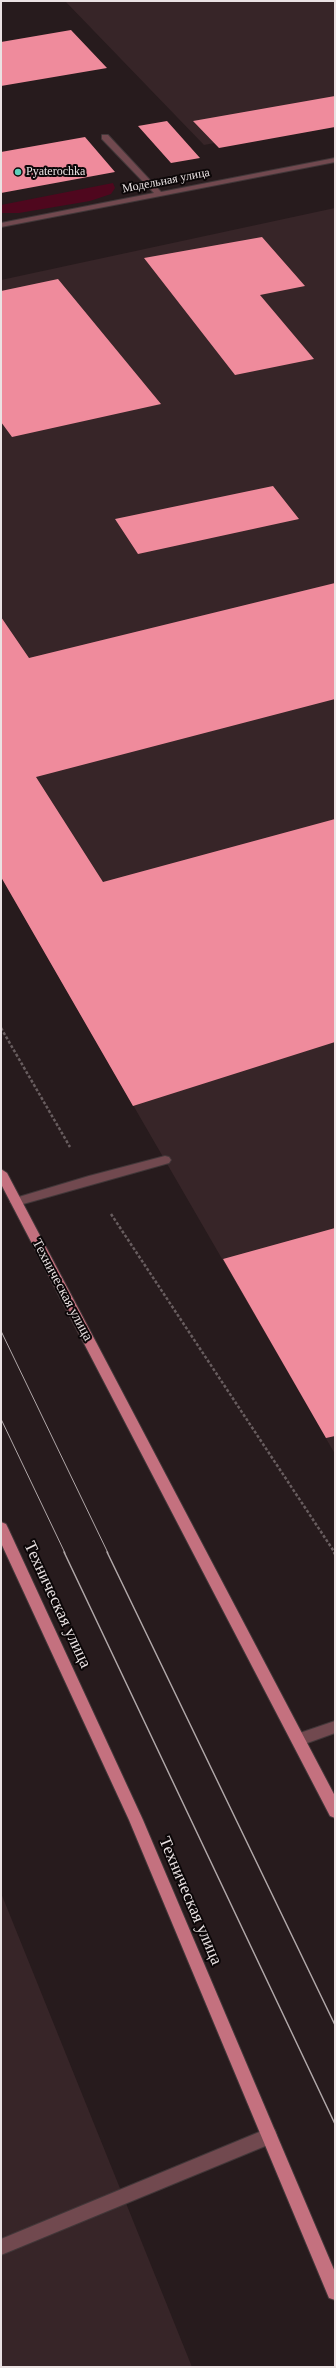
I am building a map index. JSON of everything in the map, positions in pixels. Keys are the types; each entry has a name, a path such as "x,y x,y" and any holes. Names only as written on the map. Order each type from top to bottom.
{"main road":[{"name":"Техническая улица","path":"1,1173 335,1812"},
{"name":"Техническая улица","path":"1,1528 5,1546 136,1820 335,2292"}],"street":[{"path":"105,138 160,195"},
{"name":"Модельная улица","path":"1,225 335,160"},
{"path":"16,1202 89,1180 165,1160"},
{"path":"298,1740 335,1728"},
{"path":"1,2247 269,2136"}],"path":[{"path":"1,1028 89,1180 335,1554"}],"shaded area":[{"path":"65,1 335,1 335,120 204,145"},
{"path":"113,183 115,188 111,194 90,201 19,213 1,213 1,205"},
{"path":"335,208 335,1454 1,877 1,280"},
{"path":"1,1893 192,2367 1,2367"}],"building":[{"path":"71,30 107,68 1,86 1,42"},
{"path":"335,96 335,127 219,148 193,121"},
{"path":"167,121 200,158 171,163 138,126"},
{"path":"85,137 115,172 1,193 1,152"},
{"path":"262,237 305,286 260,295 314,359 235,375 144,258"},
{"path":"58,279 161,404 12,437 1,422 1,291"},
{"path":"273,486 299,519 138,554 115,519"},
{"path":"335,583 335,699 36,777 103,882 335,819 335,1042 133,1106 1,877 1,617 29,658"},
{"path":"335,1228 335,1436 326,1438 223,1259"}],"tram line":[{"path":"1,1331 108,1553"},
{"path":"1,1419 65,1553"},
{"path":"64,1552 335,2124"},
{"path":"107,1552 335,2025"}],"place":[{"name":"Pyaterochka","path":"18,172"}]}
